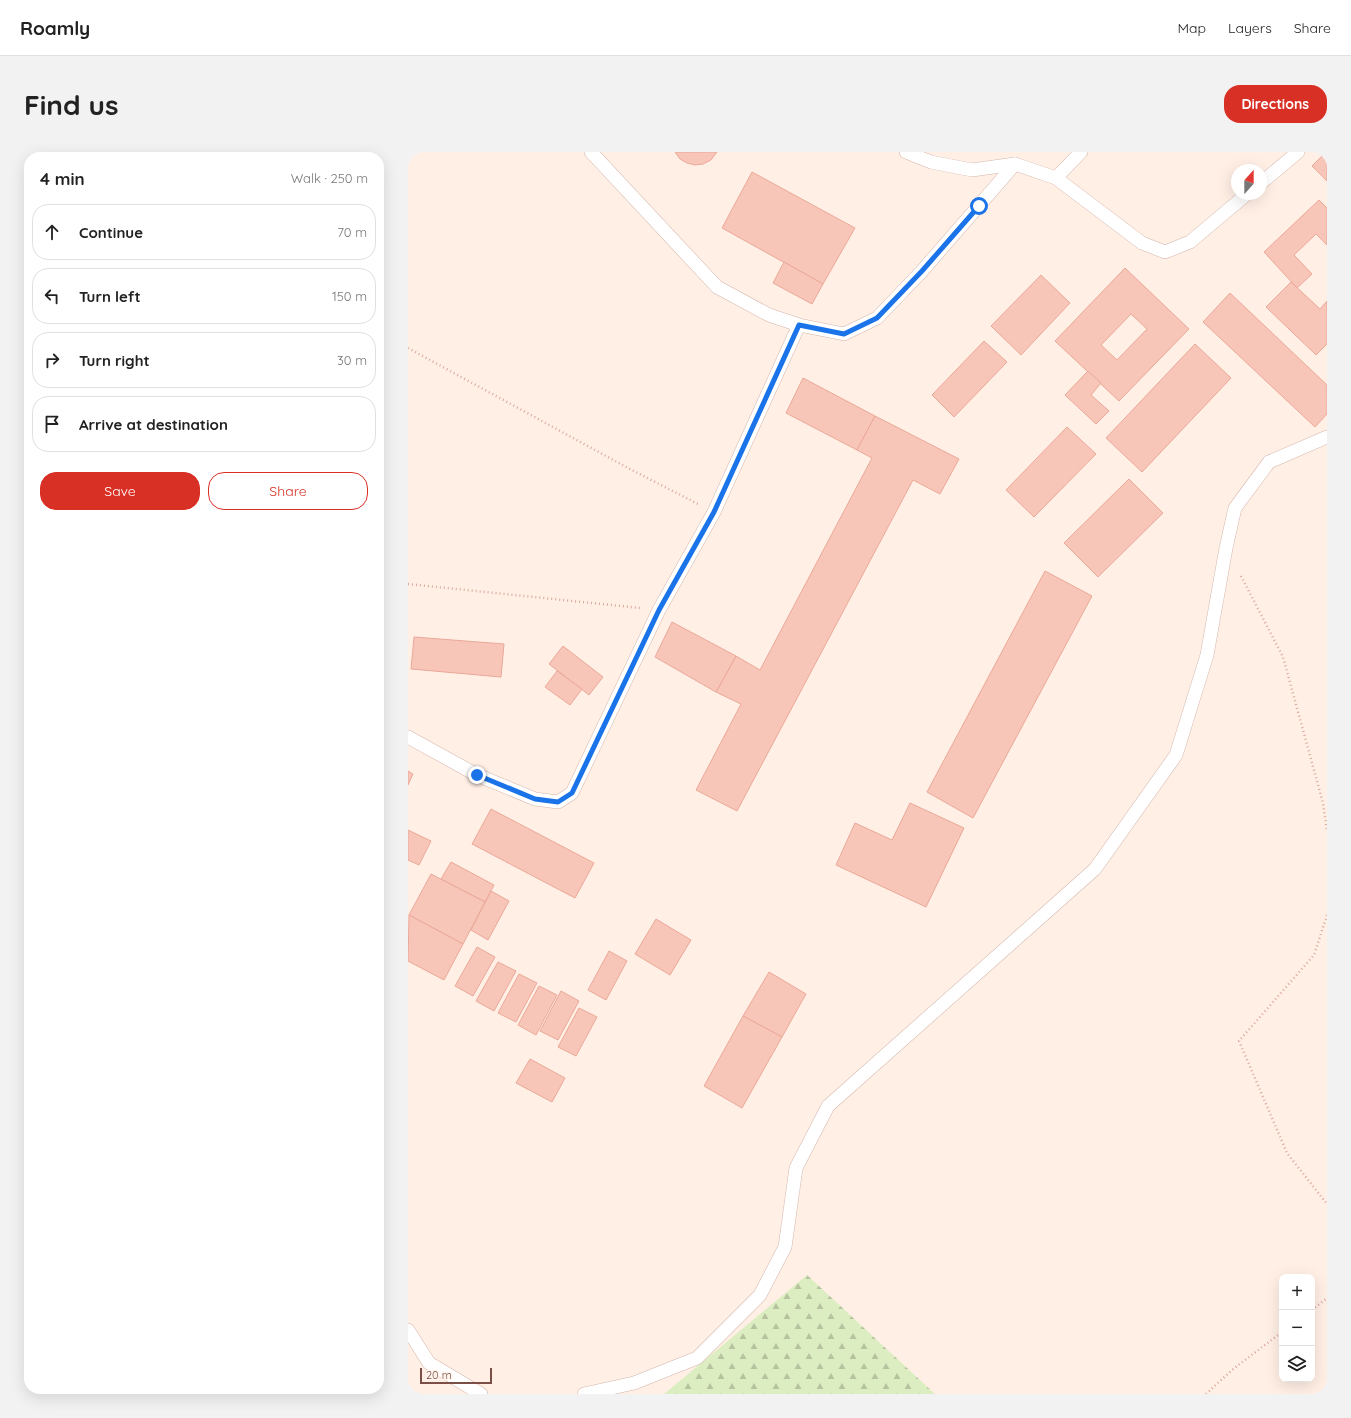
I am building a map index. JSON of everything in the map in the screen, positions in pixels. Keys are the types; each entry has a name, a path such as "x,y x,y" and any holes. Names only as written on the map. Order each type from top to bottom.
{"lane":[{"path":"591,152 717,287 769,315 799,325 844,334 877,318 922,271 1015,164"},
{"path":"906,152 931,162 972,170 1015,164 1056,178 1142,243 1165,252 1190,242 1240,200"},
{"path":"1056,178 1081,152"},
{"path":"1267,177 1298,152"},
{"path":"408,737 477,775 535,799 558,802 572,793 659,610 714,512 799,325"},
{"path":"584,1394 634,1383 697,1358 760,1295 785,1247 796,1168 828,1106 1095,869 1176,754 1207,655 1226,548 1235,508 1269,462 1327,437"},
{"path":"408,1330 429,1363 480,1394"}],"path":[{"path":"408,348 628,468 714,512"},
{"path":"1240,575 1283,657 1322,803 1327,831"},
{"path":"408,584 659,610"},
{"path":"1327,915 1314,955 1239,1041 1287,1153 1327,1204"},
{"path":"1315,1308 1327,1298"},
{"path":"1206,1394 1232,1370 1279,1334"}],"green space":[{"path":"807,1275 935,1394 664,1394"}],"building":[{"path":"675,152 717,152 711,160 703,164 695,165 680,159"},
{"path":"1327,152 1327,181 1312,166"},
{"path":"752,172 855,228 823,284 722,228"},
{"path":"1319,200 1327,208 1327,245 1316,234 1294,255 1312,274 1297,288 1264,252"},
{"path":"784,262 823,284 812,304 773,283"},
{"path":"1125,268 1189,329 1119,401 1055,341","holes":["1131,314 1147,329 1117,360 1101,345"]},
{"path":"1041,275 1070,303 1021,355 991,326"},
{"path":"1291,282 1320,309 1327,301 1327,344 1316,355 1266,307"},
{"path":"1230,293 1327,385 1327,414 1315,427 1203,322"},
{"path":"984,341 1007,362 954,417 932,395"},
{"path":"1195,344 1231,378 1142,472 1106,438"},
{"path":"1088,371 1101,383 1091,395 1109,411 1096,424 1065,395"},
{"path":"803,378 875,416 857,450 786,413"},
{"path":"875,416 959,459 940,494 913,480 737,811 696,790 741,704 716,692 736,656 760,670 872,458 857,450"},
{"path":"1067,427 1096,454 1034,517 1006,490"},
{"path":"1129,479 1163,513 1098,577 1064,543"},
{"path":"1045,571 1092,596 973,818 927,792"},
{"path":"672,622 736,656 716,692 655,657"},
{"path":"414,637 504,644 501,677 411,669"},
{"path":"563,646 603,677 589,695 549,664"},
{"path":"557,671 582,689 570,705 545,687"},
{"path":"408,771 413,774 408,785"},
{"path":"910,803 964,828 926,907 836,865 855,823 892,840"},
{"path":"491,809 594,863 575,898 472,844"},
{"path":"408,830 431,841 419,865 408,860"},
{"path":"451,862 494,885 485,902 441,879"},
{"path":"431,874 485,902 463,944 409,915"},
{"path":"491,891 509,901 488,940 471,930"},
{"path":"409,915 463,944 444,980 408,961"},
{"path":"656,919 691,940 670,975 635,954"},
{"path":"477,947 495,957 473,996 455,986"},
{"path":"609,951 627,961 606,1000 588,990"},
{"path":"498,962 516,971 494,1011 476,1001"},
{"path":"769,972 806,994 782,1037 743,1016"},
{"path":"519,974 537,983 516,1022 498,1013"},
{"path":"539,986 557,995 536,1035 518,1025"},
{"path":"561,991 579,1001 558,1040 540,1031"},
{"path":"579,1008 597,1017 576,1056 558,1047"},
{"path":"743,1016 782,1037 742,1108 704,1086"},
{"path":"530,1059 565,1078 552,1102 516,1083"}],"route":[{"path":"477,775 535,799 558,802 572,793 659,610 714,512 799,325 844,334 877,318 922,271 979,206"}]}
